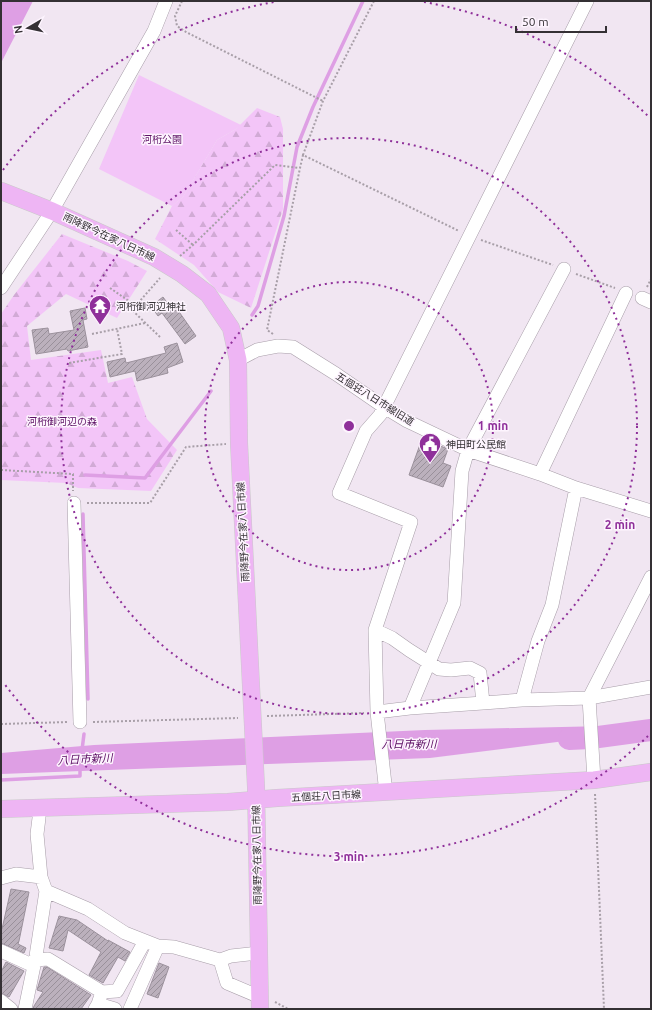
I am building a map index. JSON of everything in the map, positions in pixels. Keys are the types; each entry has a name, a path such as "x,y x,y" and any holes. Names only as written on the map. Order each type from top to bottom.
{"main road":[{"name":"雨降野今在家八日市線","path":"1,191 45,208 154,257 182,274 208,294 230,328 238,360 245,717 256,793 259,953 265,1003"},
{"name":"五個荘八日市線","path":"1,809 220,803 256,793 386,793 594,780 651,772"}],"street":[{"path":"1,288 45,208 154,31 166,1"},
{"path":"386,793 378,712 375,630 411,522 339,493 366,431 380,415 587,1"},
{"path":"410,708 454,603 462,471 468,450 564,269"},
{"path":"540,474 626,293"},
{"name":"五個荘八日市線旧道","path":"238,360 257,350 278,346 292,347 407,421 468,450 540,474 576,488 651,511"},
{"path":"522,700 538,641 552,605 576,488"},
{"path":"74,503 80,722"},
{"path":"594,780 589,698 651,577"},
{"path":"375,630 392,638 439,670 470,668 480,673 483,703"},
{"path":"378,712 410,708 522,700 589,698 651,687"},
{"path":"24,1009 34,963 46,891 41,877 37,834 39,808"},
{"path":"1,878 16,874 41,877"},
{"path":"46,891 88,909 125,932 158,946 174,947 220,960 231,956 259,953"},
{"path":"98,1002 117,991 145,941"},
{"path":"130,1009 158,946"},
{"path":"1,951 34,963 48,959 98,1002 115,1009"},
{"path":"220,960 227,983 265,1003"},
{"path":"1,1001 11,1009"}],"path":[{"path":"182,1 175,16 177,26 186,32 323,101"},
{"path":"273,334 267,330 299,168 323,101 374,1"},
{"path":"303,155 470,236"},
{"path":"175,260 193,245 275,165 299,168"},
{"path":"176,230 193,245"},
{"path":"160,278 132,310 160,337"},
{"path":"110,288 136,306"},
{"path":"92,334 145,323"},
{"path":"69,363 122,354 116,329"},
{"path":"1,470 73,474 74,503 150,503 186,447 239,443"},
{"path":"1,724 378,712"},
{"path":"594,780 604,1009"},
{"path":"265,1003 288,1009"}],"green space":[{"name":"河桁公園","path":"139,75 241,125 217,140 183,197 172,206 99,169"},
{"path":"257,108 280,117 283,129 283,209 251,308 218,292 194,265 155,239 172,206 183,197 217,140 236,129"},
{"name":"河桁御河辺の森","path":"62,234 128,261 147,271 117,318 66,294 27,326 31,360 101,350 108,383 132,377 147,419 177,450 151,491 78,488 66,483 1,480 1,314"}],"water":[{"path":"1,1 33,1 1,63"},
{"name":"八日市新川","path":"651,721 651,731 430,758 1,774 1,753 94,745 425,730 605,726"}],"building":[{"path":"163,297 171,308 175,306 196,336 185,344 162,313 158,316 151,306"},
{"path":"85,308 87,319 83,320 88,347 68,351 67,349 36,354 32,330 48,328 49,334 74,330 70,311"},
{"path":"177,343 183,362 167,368 168,373 137,381 135,371 110,377 107,362 125,358 126,363 166,353 164,347"},
{"name":"神田町公民館","path":"422,439 448,449 443,463 451,466 443,487 409,475"},
{"path":"11,889 29,892 18,944 26,948 24,953 1,943 1,928 2,929"},
{"path":"59,916 77,920 108,941 130,952 125,961 118,957 103,983 89,975 101,952 68,930 63,951 49,948"},
{"path":"6,962 24,971 9,997 1,993 1,972"},
{"path":"159,963 169,967 158,998 147,994"},
{"path":"44,967 47,967 91,995 81,1009 33,1009 43,992 37,990"}],"waterway":[{"path":"252,315 258,306 284,216 297,147 313,107 363,1"},
{"path":"85,475 145,478 211,391"},
{"path":"83,514 88,699"},
{"name":"八日市新川","path":"569,739 591,738 651,730"},
{"path":"82,750 84,734"},
{"path":"1,780 80,776 80,767"}],"place":[{"name":"河桁御河辺神社","path":"100,326"},
{"name":"神田町公民館","path":"430,464"}]}
